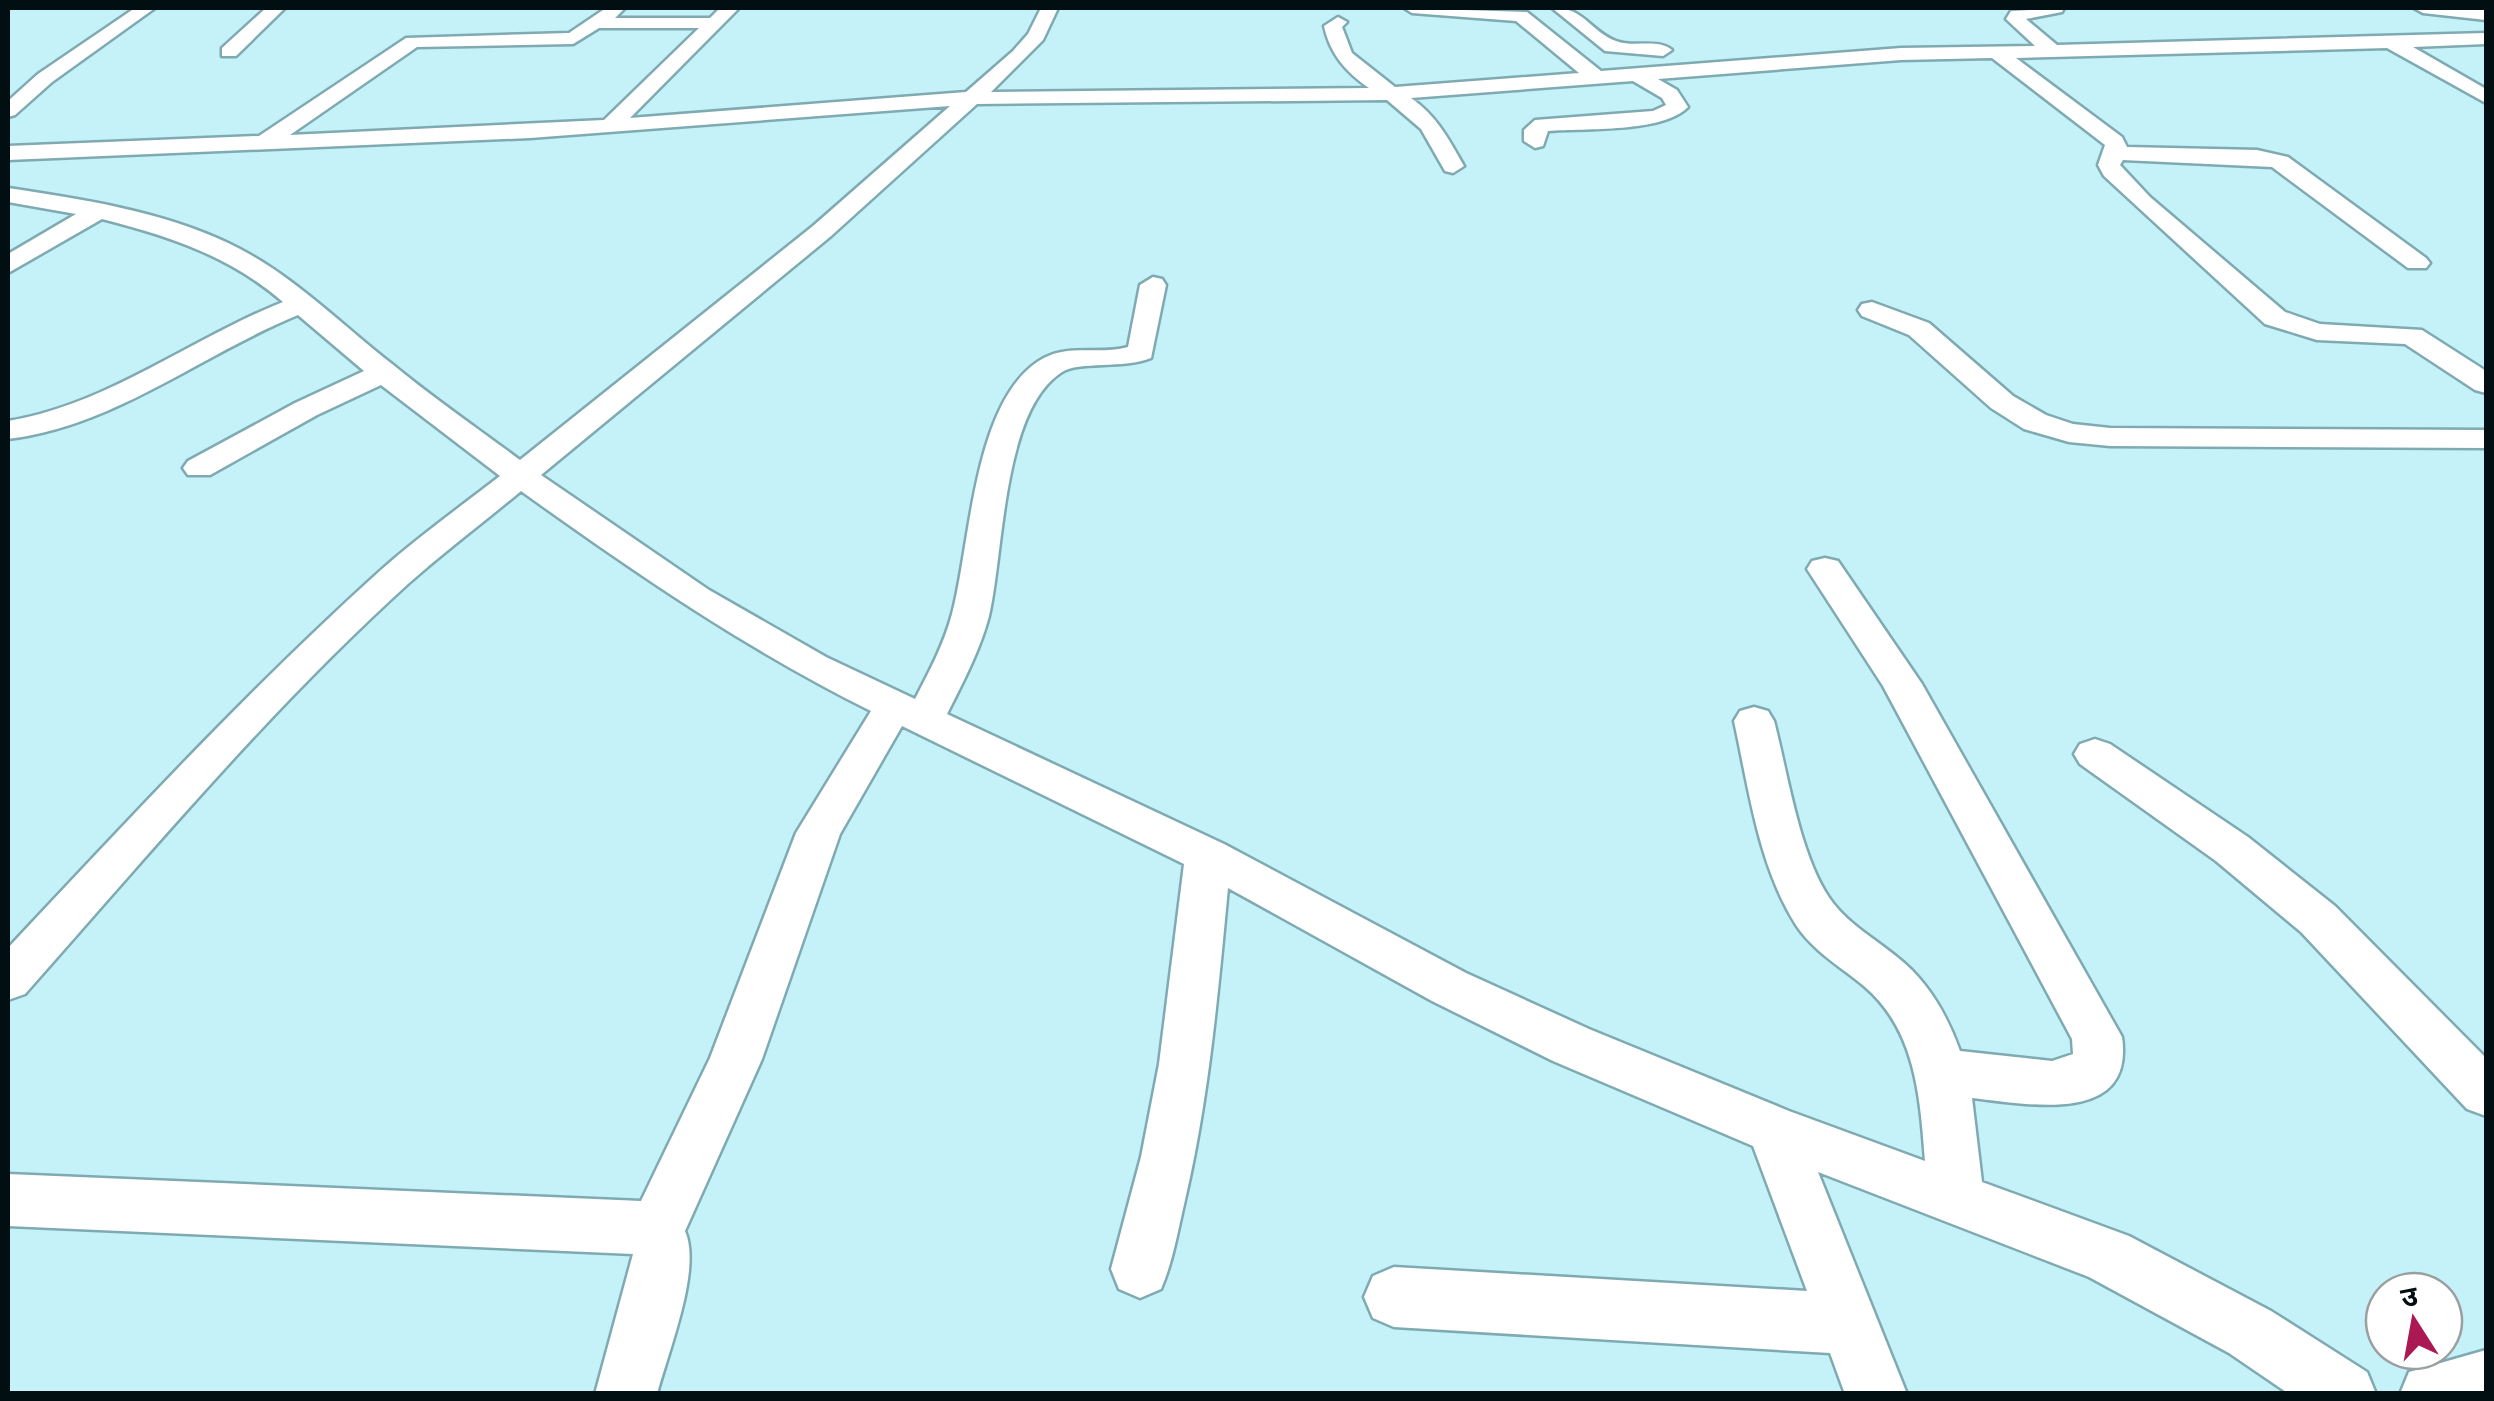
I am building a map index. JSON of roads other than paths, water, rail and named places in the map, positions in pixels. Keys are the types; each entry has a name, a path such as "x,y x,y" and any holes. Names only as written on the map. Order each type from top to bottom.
{"street":[{"path":"8,111 45,78 146,8"},
{"path":"229,52 276,8"},
{"path":"609,127 730,8"},
{"path":"11,973 307,660 397,575 822,231 1020,55 1036,36 1049,8"},
{"path":"1412,8 1521,16 1595,76"},
{"path":"1562,8 1612,47 1629,51 1977,42 2028,30"},
{"path":"2050,50 2014,18 2017,14 2056,8"},
{"path":"2423,8 2486,14"},
{"path":"2473,8 2486,14"},
{"path":"529,19 606,16 714,23"},
{"path":"265,142 407,45 442,40 572,38 606,16"},
{"path":"442,40 479,20"},
{"path":"1338,22 1333,26 1334,38 1342,50 1388,94 1426,122 1453,166"},
{"path":"8,153 609,127 973,98 1388,94 1634,73 1995,51 2486,38"},
{"path":"2391,42 2486,97"},
{"path":"1995,51 2114,142 2112,170 2142,202 2276,318 2317,332 2412,336 2486,384"},
{"path":"1535,141 1535,130 1542,125 1657,117 1678,108 1670,94 1634,73"},
{"path":"2115,153 2257,157 2280,162 2416,263"},
{"path":"8,194 99,210 163,227 217,247 265,273 384,373 522,477 696,598 812,666 1208,856 1449,987 1571,1045 1774,1130 2108,1256 2250,1332 2345,1394"},
{"path":"8,264 99,210"},
{"path":"656,1232 736,1059 818,833 908,713 951,667 970,619 986,550 1005,434 1026,386 1060,362 1141,352 1153,284"},
{"path":"8,430 62,421 94,408 220,340 303,303"},
{"path":"1872,310 1919,328 2002,402 2035,422 2069,433 2110,437 2486,440"},
{"path":"198,468 306,409 384,373"},
{"path":"1825,569 1902,684 2097,1037 2100,1062 2084,1077 2052,1084 1940,1072"},
{"path":"1754,722 1799,884 1812,912 1832,934 1900,988 1924,1022 1940,1072 1956,1199"},
{"path":"2095,754 2232,849 2318,919 2486,1093"},
{"path":"1140,1269 1168,1157 1185,1064 1208,856"},
{"path":"1774,1130 1876,1394"},
{"path":"8,1200 616,1226 656,1232"},
{"path":"626,1394 661,1268 663,1246 656,1232"},
{"path":"1394,1297 1849,1324"},
{"path":"2431,1394 2486,1381"}]}
